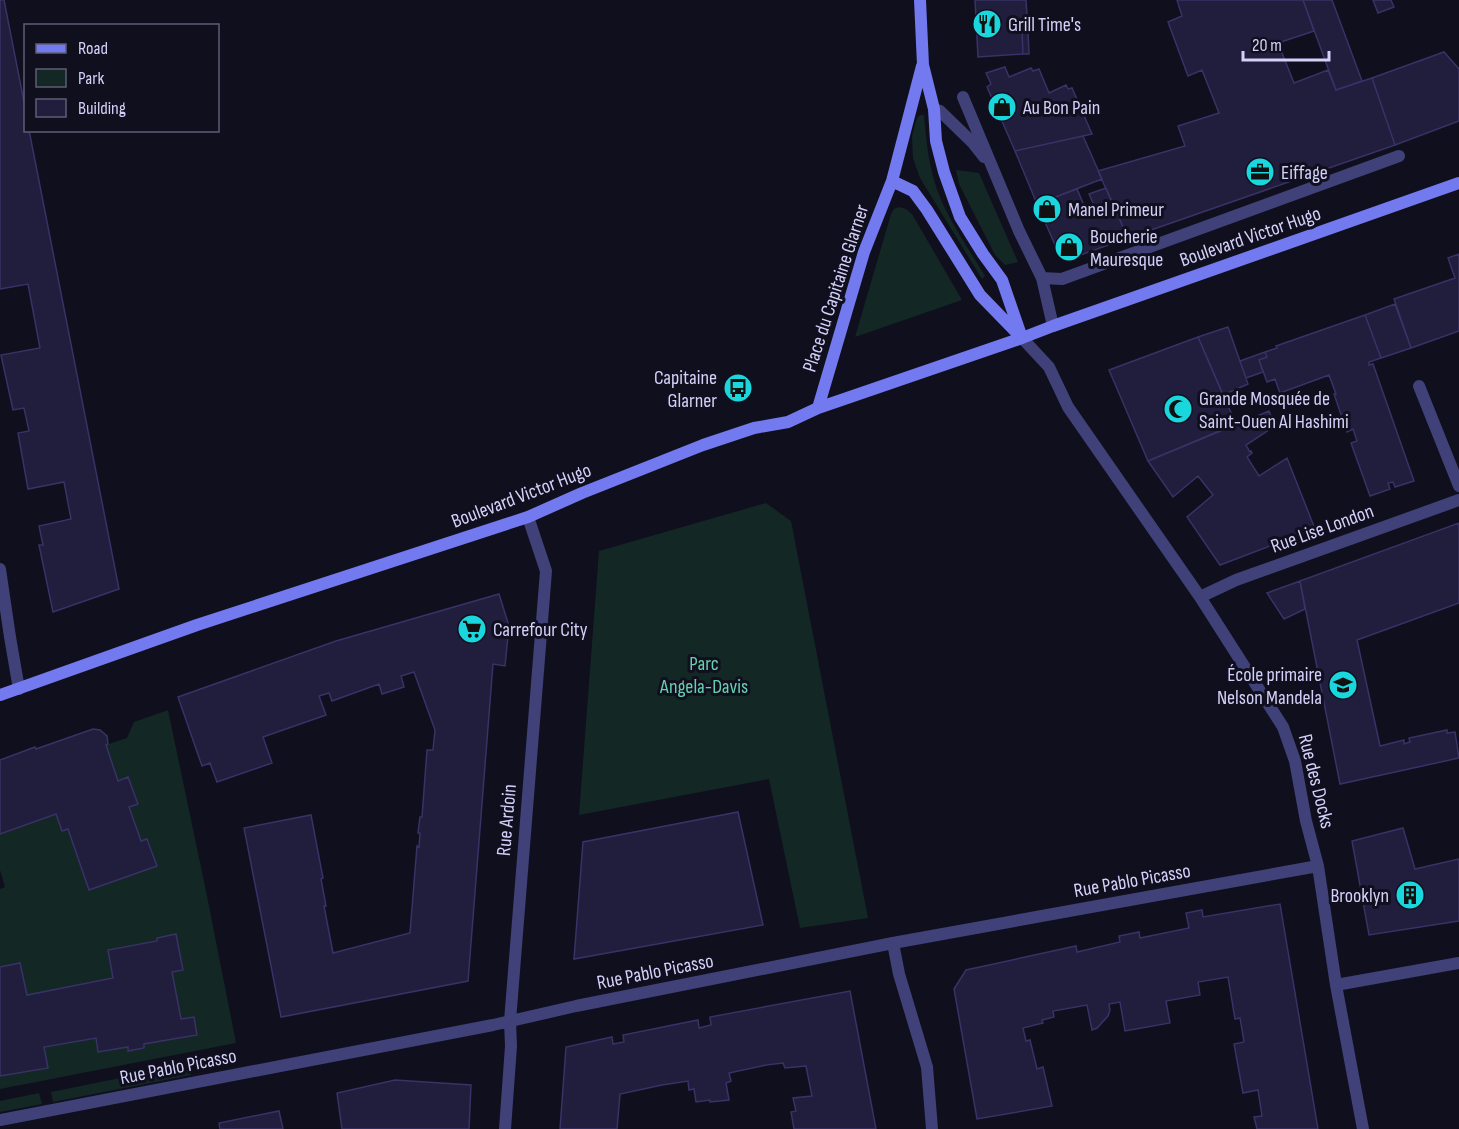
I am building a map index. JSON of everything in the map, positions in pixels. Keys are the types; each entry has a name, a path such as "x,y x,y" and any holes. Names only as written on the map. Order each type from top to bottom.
{"main road":[{"path":"920,0 923,65 934,109 936,141 944,172 960,217 1002,280 1022,338"},
{"name":"Place du Capitaine Glarner","path":"818,408 864,252 892,181 923,65"},
{"path":"892,181 913,191 980,295 1022,338"},
{"name":"Boulevard Victor Hugo","path":"0,695 197,625 528,517 703,445 754,428 788,422 818,408 1459,183"}],"street":[{"path":"963,97 1019,231 1042,278 1053,326"},
{"path":"934,109 940,111 973,143 994,170"},
{"name":"Boulevard Victor Hugo","path":"1042,278 1062,279 1399,156"},
{"name":"Rue des Docks","path":"1022,338 1049,367 1068,407 1200,597 1283,727 1295,761 1306,821 1318,866 1336,985 1363,1129"},
{"path":"1419,386 1459,486"},
{"name":"Rue Lise London","path":"1200,597 1236,580 1459,500"},
{"name":"Rue Ardoin","path":"505,1129 512,1046 510,1021 546,571 528,517"},
{"path":"0,568 19,689"},
{"name":"Rue Pablo Picasso","path":"0,1120 510,1021 893,943 1318,866"},
{"path":"893,943 899,974 927,1067 932,1129"},
{"path":"1336,985 1459,963"}],"green space":[{"path":"920,115 924,115 930,164 938,192 985,276 982,279 920,178 913,158 912,136"},
{"path":"956,170 979,173 1018,262 1005,265 995,255 959,184"},
{"path":"899,207 912,214 962,300 855,337 891,214"},
{"name":"Parc Angela-Davis","path":"766,503 791,521 868,918 800,928 769,779 579,815 599,551"},
{"path":"168,710 236,1043 0,1089 0,1076 48,1068 44,1047 96,1038 99,1052 128,1047 128,1050 144,1048 144,1044 197,1035 194,1017 181,1019 172,972 183,970 176,934 157,938 157,941 108,950 113,978 27,995 20,963 0,967 0,889 5,887 0,870 0,834 56,814 62,831 68,829 89,890 157,866 148,839 141,841 129,807 138,804 128,778 118,781 106,745 127,738 134,722"},
{"path":"189,1064 191,1075 53,1102 51,1092"},
{"path":"39,1093 42,1104 0,1112 0,1101"}],"building":[{"path":"0,0 4,0 24,102 24,132 29,132 119,589 53,612 39,545 43,545 39,526 71,519 64,482 28,489 18,433 29,431 24,408 13,410 1,355 40,348 28,284 0,289"},
{"path":"975,0 1026,0 1028,31 1022,31 1023,54 978,57"},
{"path":"1177,0 1303,0 1314,31 1278,43 1294,83 1328,70 1336,90 1372,78 1395,145 1128,238 1098,171 1185,146 1178,126 1219,113 1202,70 1188,76 1168,22 1182,16"},
{"path":"1303,0 1332,0 1362,81 1336,90"},
{"path":"1373,0 1391,0 1394,7 1378,13"},
{"path":"1022,31 1028,31 1029,54 1023,54"},
{"path":"1444,52 1459,69 1459,121 1395,145 1372,78"},
{"path":"1005,67 1009,77 1031,68 1033,71 1039,69 1049,93 1066,85 1068,89 1072,88 1092,134 1015,151 987,87 991,84 986,73"},
{"path":"1083,136 1102,179 1037,204 1015,151"},
{"path":"1106,188 1128,238 1069,259 1060,256 1037,204 1077,189 1089,217 1098,214 1089,194"},
{"path":"1459,254 1459,331 1411,348 1394,299 1455,278 1448,258"},
{"path":"1395,304 1411,348 1381,358 1365,315"},
{"path":"1365,315 1381,358 1369,362 1369,365 1373,364 1414,481 1395,487 1393,482 1388,483 1390,489 1370,496 1351,443 1357,441 1353,429 1347,432 1329,375 1280,393 1275,379 1267,382 1259,360 1267,357 1265,352 1277,348 1276,346"},
{"path":"1228,327 1248,384 1223,395 1198,337"},
{"name":"Grande Mosquée de Saint-Ouen Al Hashimi","path":"1198,337 1236,424 1148,461 1109,370"},
{"path":"1265,352 1267,357 1259,360 1263,372 1246,378 1240,361"},
{"path":"1269,411 1275,426 1246,445 1252,453 1247,457 1259,476 1287,458 1315,529 1220,565 1187,517 1213,495 1198,476 1173,497 1148,461"},
{"name":"École primaire Nelson Mandela","path":"1459,523 1459,603 1357,640 1380,746 1404,740 1404,744 1410,742 1409,738 1447,730 1447,733 1455,732 1459,758 1340,784 1300,581"},
{"path":"1300,581 1305,609 1284,619 1267,593"},
{"path":"499,594 509,626 505,666 493,664 468,981 281,1017 244,828 311,815 323,878 321,879 326,906 324,906 333,953 410,933 427,750 433,750 435,730 414,672 401,676 404,687 382,694 379,684 332,701 329,693 319,696 326,715 263,737 272,763 217,782 210,763 202,766 178,697 336,641"},
{"path":"93,729 100,730 107,736 108,744 106,745 118,781 128,777 138,804 129,807 141,841 147,839 157,866 89,890 68,829 62,831 56,814 0,834 0,760"},
{"path":"738,812 763,925 574,959 583,842"},
{"name":"Brooklyn","path":"1403,828 1415,869 1459,859 1459,921 1369,935 1352,841"},
{"path":"1280,904 1318,1129 1257,1129 1254,1117 1262,1116 1258,1090 1243,1093 1234,1044 1244,1042 1240,1018 1235,1019 1228,977 1198,982 1200,995 1166,1001 1170,1023 1125,1031 1120,1002 1109,1004 1108,1016 1092,1030 1087,1005 1053,1011 1054,1017 1042,1020 1043,1023 1023,1028 1026,1041 1030,1040 1037,1069 1043,1067 1052,1106 977,1119 954,989 966,970 1076,946 1077,952 1120,942 1119,936 1139,932 1140,938 1189,928 1186,913 1202,910 1203,917"},
{"path":"176,934 183,970 172,972 181,1019 194,1017 197,1035 144,1044 144,1048 128,1051 128,1047 98,1052 96,1038 44,1047 48,1068 0,1076 0,967 20,963 27,995 113,978 108,950 157,941 157,938"},
{"path":"850,991 876,1129 794,1129 791,1112 796,1111 793,1098 812,1096 806,1066 785,1068 783,1063 729,1073 731,1081 726,1083 729,1100 696,1102 694,1089 689,1090 688,1081 662,1085 620,1094 617,1129 560,1129 566,1047 612,1037 613,1044 624,1042 623,1035 698,1020 699,1028 711,1025 710,1017"},
{"path":"395,1080 471,1085 469,1129 342,1129 337,1093"},
{"path":"279,1111 283,1129 220,1129 219,1123"}],"place":[{"name":"Grill Time's","path":"987,24"},
{"name":"Au Bon Pain","path":"1002,107"},
{"name":"Eiffage","path":"1260,172"},
{"name":"Manel Primeur","path":"1047,209"},
{"name":"Boucherie Mauresque","path":"1069,247"},
{"name":"Capitaine Glarner","path":"738,388"},
{"name":"Grande Mosquée de Saint-Ouen Al Hashimi","path":"1178,409"},
{"name":"Carrefour City","path":"472,629"},
{"name":"École primaire Nelson Mandela","path":"1343,685"},
{"name":"Brooklyn","path":"1410,895"}]}
